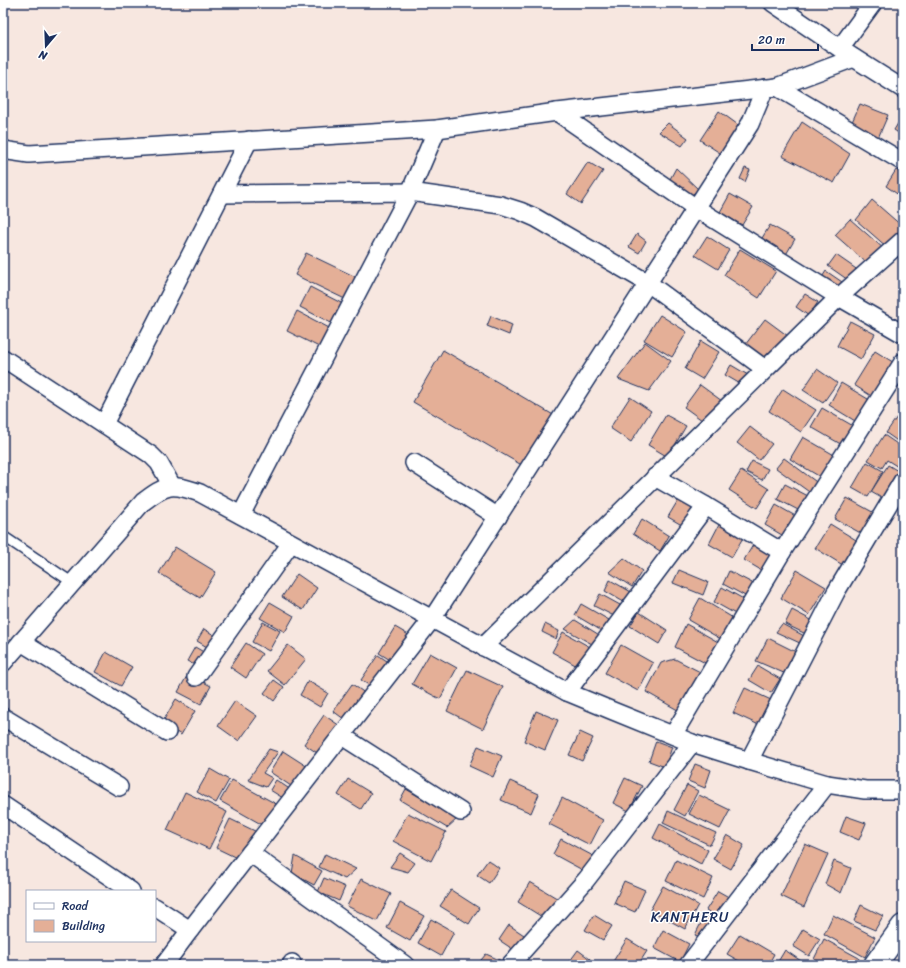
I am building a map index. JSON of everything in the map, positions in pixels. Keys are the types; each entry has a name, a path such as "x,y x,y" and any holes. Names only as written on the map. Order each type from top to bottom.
{"main road":[{"path":"875,965 903,926"}],"street":[{"path":"773,3 903,89"},
{"path":"840,48 873,3"},
{"path":"3,149 29,154 437,129 557,112 771,87 854,58"},
{"path":"771,87 903,162"},
{"path":"164,965 432,619 750,124 771,87"},
{"path":"557,112 696,208 839,297 903,334"},
{"path":"241,515 410,192 437,129"},
{"path":"104,424 249,140"},
{"path":"222,194 410,192 502,205 536,218 648,283 765,369"},
{"path":"483,647 839,297 903,240"},
{"path":"3,358 151,454 160,463 172,486"},
{"path":"673,735 782,552 903,362"},
{"path":"414,463 498,517"},
{"path":"655,477 782,552"},
{"path":"749,761 836,592 903,480"},
{"path":"3,663 143,502 157,491 172,486 184,487 200,493 567,692 692,742 826,784 865,790 903,790"},
{"path":"567,692 706,506"},
{"path":"196,677 291,543"},
{"path":"21,642 167,732"},
{"path":"3,717 119,787"},
{"path":"342,736 461,812"},
{"path":"510,965 586,880 692,742"},
{"path":"688,965 826,784"},
{"path":"3,805 130,890"},
{"path":"250,853 405,965"},
{"path":"156,908 190,930"}],"lane":[{"path":"3,536 73,583"}],"building":[{"path":"860,104 888,115 878,138 852,122"},
{"path":"719,111 741,127 723,155 700,140"},
{"path":"903,115 903,136 894,130"},
{"path":"802,122 850,154 834,183 782,156"},
{"path":"668,123 688,138 682,146 659,132"},
{"path":"588,162 603,171 581,204 567,194"},
{"path":"676,168 698,189 690,197 670,179"},
{"path":"745,168 750,170 745,182 740,179"},
{"path":"896,170 903,174 903,192 900,196 886,186"},
{"path":"730,194 753,207 742,225 720,212"},
{"path":"872,200 903,227 903,231 888,248 856,220"},
{"path":"850,219 884,249 869,265 835,235"},
{"path":"770,225 795,239 784,258 759,243"},
{"path":"637,234 646,241 639,253 629,247"},
{"path":"707,236 729,250 718,269 695,255"},
{"path":"740,249 776,271 759,298 724,275"},
{"path":"306,253 358,278 347,300 295,275"},
{"path":"836,255 862,273 851,282 828,266"},
{"path":"826,271 845,284 840,292 821,279"},
{"path":"310,287 345,305 335,325 300,307"},
{"path":"805,294 818,302 809,316 796,307"},
{"path":"297,311 333,330 323,349 287,331"},
{"path":"660,315 687,332 672,357 644,340"},
{"path":"491,316 512,325 509,335 487,326"},
{"path":"765,319 788,336 768,362 745,345"},
{"path":"850,321 875,334 861,359 837,346"},
{"path":"701,341 719,352 702,379 685,369"},
{"path":"645,342 671,361 649,391 618,379"},
{"path":"443,350 555,416 525,467 413,402"},
{"path":"875,351 896,364 876,399 854,385"},
{"path":"731,365 748,375 742,385 725,375"},
{"path":"817,369 837,383 823,403 803,390"},
{"path":"841,383 873,402 860,424 829,405"},
{"path":"700,385 722,401 706,423 684,407"},
{"path":"783,389 816,410 801,432 769,411"},
{"path":"630,397 651,411 631,442 610,428"},
{"path":"822,408 855,427 844,446 811,427"},
{"path":"666,415 686,426 668,457 648,445"},
{"path":"897,417 903,421 903,445 886,433"},
{"path":"750,427 772,444 759,460 737,443"},
{"path":"884,435 903,448 903,470 887,460 882,468 868,460"},
{"path":"803,437 836,456 822,478 790,459"},
{"path":"784,458 819,484 812,494 776,468"},
{"path":"752,461 768,469 762,480 746,472"},
{"path":"867,462 883,471 868,497 852,488"},
{"path":"888,465 903,474 887,501 871,492"},
{"path":"741,471 769,489 757,508 729,490"},
{"path":"785,484 810,497 802,512 777,499"},
{"path":"680,497 697,507 685,527 668,517"},
{"path":"847,498 878,515 866,536 835,519"},
{"path":"776,505 799,518 787,538 765,525"},
{"path":"642,519 669,536 660,551 633,534"},
{"path":"721,521 745,534 732,557 709,544"},
{"path":"830,524 861,543 846,567 815,548"},
{"path":"756,540 778,553 766,573 744,560"},
{"path":"175,547 216,572 200,598 159,573"},
{"path":"624,558 642,571 632,587 609,572"},
{"path":"679,570 708,582 703,595 673,583"},
{"path":"797,570 826,587 809,615 781,598"},
{"path":"729,571 756,585 749,598 723,584"},
{"path":"297,574 317,588 303,610 282,597"},
{"path":"610,580 633,593 627,604 605,591"},
{"path":"722,587 747,601 739,616 714,602"},
{"path":"600,594 620,605 614,616 594,606"},
{"path":"700,598 738,621 726,642 688,620"},
{"path":"270,602 294,616 285,632 260,618"},
{"path":"581,604 609,620 602,631 575,615"},
{"path":"792,610 813,621 806,634 785,624"},
{"path":"639,612 667,630 659,644 630,626"},
{"path":"575,620 601,636 592,644 565,629"},
{"path":"263,622 280,631 269,651 252,642"},
{"path":"545,624 559,631 556,639 542,632"},
{"path":"686,624 720,643 709,665 675,647"},
{"path":"782,624 806,637 802,644 776,632"},
{"path":"395,627 412,637 395,663 379,653"},
{"path":"204,629 219,638 212,650 197,641"},
{"path":"563,632 590,647 579,667 552,652"},
{"path":"768,638 796,652 786,674 756,661"},
{"path":"246,643 262,654 246,678 230,667"},
{"path":"288,645 306,659 285,685 267,671"},
{"path":"621,645 653,663 638,691 605,673"},
{"path":"195,647 207,654 200,668 187,661"},
{"path":"106,652 132,667 121,686 95,672"},
{"path":"430,653 457,668 440,699 412,684"},
{"path":"378,655 393,665 376,690 361,680"},
{"path":"675,659 704,674 683,713 646,692 661,663"},
{"path":"758,666 780,679 771,693 749,680"},
{"path":"467,670 503,687 483,729 447,711"},
{"path":"188,674 211,686 201,704 178,692"},
{"path":"274,680 284,687 274,701 264,693"},
{"path":"308,681 328,693 320,707 300,695"},
{"path":"352,684 369,696 348,722 333,711"},
{"path":"745,688 771,700 759,725 733,713"},
{"path":"176,699 195,711 181,735 162,723"},
{"path":"235,701 257,716 239,741 218,726"},
{"path":"536,711 558,720 545,750 524,741"},
{"path":"324,715 343,728 323,757 304,744"},
{"path":"580,732 593,738 582,761 569,755"},
{"path":"656,741 672,747 665,767 649,761"},
{"path":"478,746 502,756 493,777 469,766"},
{"path":"269,749 278,752 263,773 272,778 266,787 248,780"},
{"path":"283,751 311,769 297,790 270,772"},
{"path":"695,764 711,770 705,788 688,781"},
{"path":"210,769 229,780 216,803 197,792"},
{"path":"625,778 642,786 629,811 613,803"},
{"path":"348,779 371,793 361,809 338,795"},
{"path":"232,780 280,806 268,828 220,801"},
{"path":"276,780 294,792 288,801 270,790"},
{"path":"510,781 539,794 531,813 501,800"},
{"path":"687,785 698,791 685,816 674,810"},
{"path":"406,789 457,819 447,828 400,800"},
{"path":"185,792 227,812 209,849 167,830"},
{"path":"699,795 730,810 720,829 689,814"},
{"path":"562,798 603,820 590,845 549,824"},
{"path":"668,811 716,833 710,845 663,823"},
{"path":"408,813 446,832 431,861 393,841"},
{"path":"846,816 866,823 859,840 840,832"},
{"path":"230,819 257,832 243,861 216,848"},
{"path":"660,824 708,850 701,864 653,838"},
{"path":"727,835 744,845 731,869 713,859"},
{"path":"561,839 597,858 588,873 553,854"},
{"path":"805,844 828,854 804,907 781,896"},
{"path":"400,853 415,863 408,872 390,867"},
{"path":"325,854 356,869 345,879 319,867"},
{"path":"295,856 322,871 314,885 292,873"},
{"path":"488,860 499,868 489,883 477,875"},
{"path":"676,860 713,878 703,899 666,881"},
{"path":"834,861 851,868 841,893 825,884"},
{"path":"324,878 345,887 339,901 318,892"},
{"path":"361,879 391,894 377,921 347,906"},
{"path":"624,881 645,890 635,912 614,903"},
{"path":"530,882 560,900 547,920 518,902"},
{"path":"663,886 698,905 685,929 650,910"},
{"path":"451,890 479,908 469,924 440,906"},
{"path":"718,891 734,900 722,920 706,910"},
{"path":"400,903 424,916 410,941 387,928"},
{"path":"861,905 883,916 875,930 854,921"},
{"path":"594,915 612,926 603,940 585,930"},
{"path":"705,915 717,921 707,941 695,935"},
{"path":"833,915 875,937 865,957 824,934"},
{"path":"431,919 454,932 441,956 418,943"},
{"path":"509,925 527,937 517,952 499,940"},
{"path":"803,929 820,939 809,956 793,946"},
{"path":"663,930 689,944 680,962 654,948"},
{"path":"740,934 774,954 768,965 746,965 727,954"},
{"path":"627,939 647,951 638,965 616,965 612,963"},
{"path":"824,939 859,958 855,965 825,965 814,959"},
{"path":"578,950 598,965 567,965"},
{"path":"785,950 801,961 798,965 776,965"},
{"path":"486,954 504,962 501,965 477,965"}],"district":[{"name":"KANTHERU","path":"690,917"}]}
